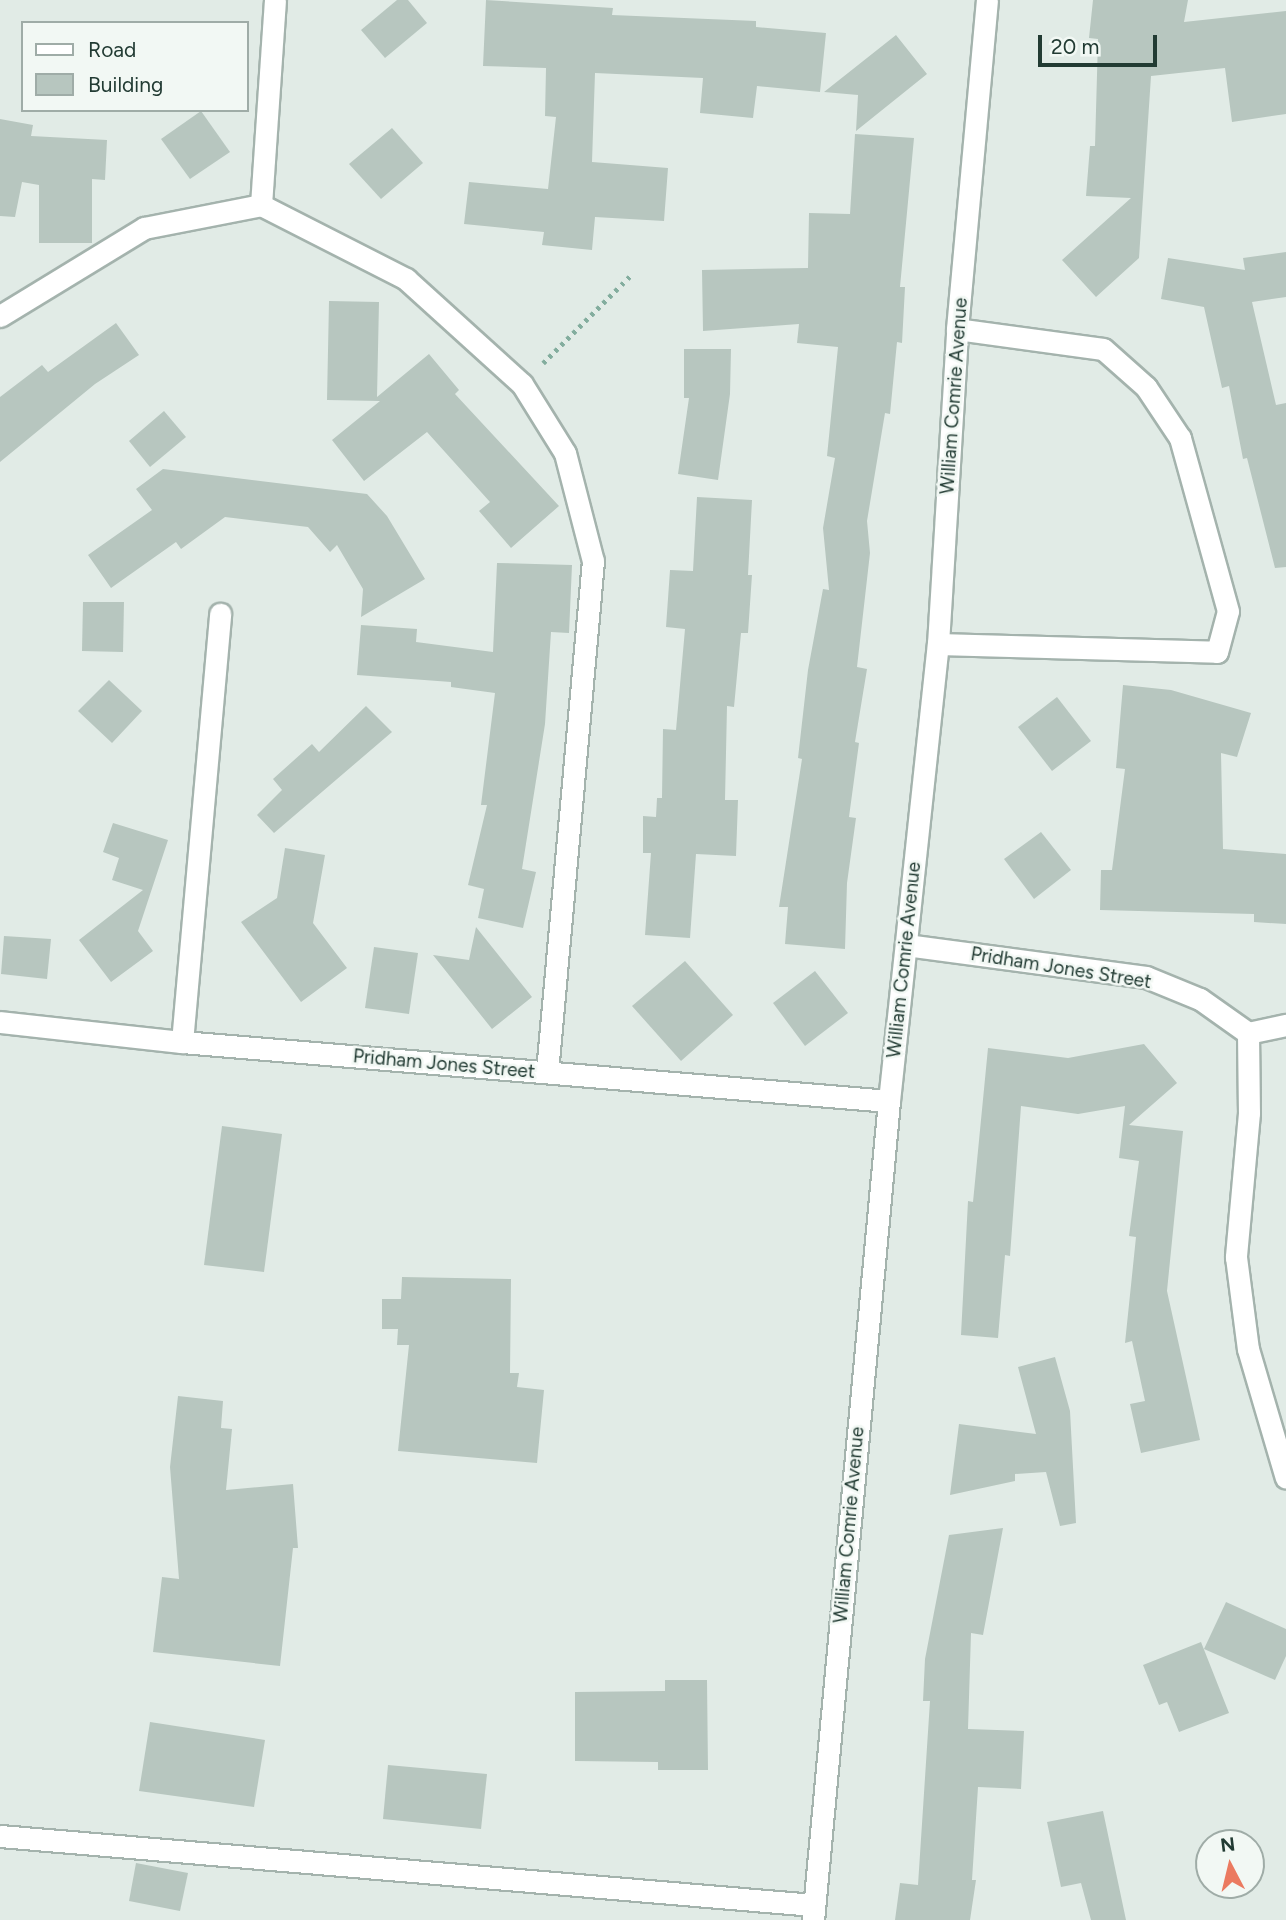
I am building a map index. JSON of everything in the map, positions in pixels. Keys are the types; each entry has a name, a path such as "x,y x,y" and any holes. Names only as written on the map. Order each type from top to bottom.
{"street":[{"path":"261,205 275,0"},
{"name":"William Comrie Avenue","path":"813,1913 888,1101 938,644 957,328 987,0"},
{"path":"0,316 144,228 261,205 406,279 522,384 565,453 593,561 547,1072"},
{"path":"938,644 1217,652 1228,611 1180,438 1146,387 1103,349 957,328"},
{"path":"182,1042 220,614"},
{"name":"Pridham Jones Street","path":"906,945 1146,977 1200,999 1248,1033"},
{"name":"Pridham Jones Street","path":"0,1022 182,1042 888,1101"},
{"path":"1286,1025 1248,1033 1249,1112 1236,1257 1248,1349 1286,1478"},
{"path":"0,1836 813,1913"}],"path":[{"path":"522,384 630,276"}],"building":[{"path":"397,0 408,0 427,23 385,58 361,30"},
{"path":"486,0 613,8 612,15 756,21 756,27 826,33 820,92 757,86 753,118 700,113 703,78 595,73 592,162 668,168 664,221 595,217 592,250 542,245 544,232 464,224 469,182 548,189 556,117 545,116 546,68 483,66"},
{"path":"1093,0 1188,0 1184,22 1286,11 1286,114 1232,122 1225,68 1151,76 1139,258 1096,297 1062,260 1131,198 1086,196 1090,146 1095,146 1098,39 1089,38"},
{"path":"896,35 927,74 856,131 858,95 824,92"},
{"path":"202,112 230,152 190,179 161,139"},
{"path":"0,119 33,125 31,136 107,140 105,180 92,179 92,243 39,243 39,185 22,182 15,217 0,216"},
{"path":"392,128 423,163 381,199 349,164"},
{"path":"855,134 914,138 900,287 905,287 902,343 897,342 890,414 885,413 867,521 870,553 857,667 867,669 855,742 859,743 849,817 856,818 847,883 845,949 785,944 788,907 779,907 802,759 798,758 808,670 823,589 829,590 823,528 835,458 827,456 838,347 797,343 799,324 703,331 702,270 808,268 809,213 850,214"},
{"path":"1286,252 1286,297 1252,302 1276,405 1286,403 1286,567 1275,568 1247,458 1243,459 1229,386 1222,388 1204,307 1161,299 1168,258 1245,270 1243,258"},
{"path":"329,301 379,302 377,397 429,354 459,390 455,394 559,506 511,548 479,511 490,502 427,432 364,481 332,440 380,401 327,400"},
{"path":"116,323 139,355 95,384 0,462 0,397 42,365 48,372"},
{"path":"684,349 731,349 730,394 718,480 678,474 689,398 684,398"},
{"path":"164,411 186,437 150,467 129,441"},
{"path":"163,469 367,494 387,516 425,579 361,617 363,589 337,545 330,552 308,527 225,517 181,549 176,542 111,588 88,555 152,510 136,489"},
{"path":"697,497 752,500 748,575 752,575 748,633 741,633 734,707 727,706 725,800 738,800 736,856 696,854 690,938 645,935 651,853 643,853 643,816 656,817 657,798 662,798 663,729 676,730 685,629 666,627 670,570 693,571"},
{"path":"497,563 572,565 569,633 551,632 545,724 522,869 536,872 523,928 478,918 484,889 468,885 487,805 481,805 495,693 451,687 451,682 357,675 361,625 417,629 416,642 493,652"},
{"path":"83,602 124,602 123,652 82,651"},
{"path":"109,680 142,711 112,743 78,711"},
{"path":"1123,685 1171,690 1251,713 1237,757 1221,753 1223,849 1286,854 1286,924 1254,922 1254,914 1100,910 1101,870 1112,870 1125,769 1116,768"},
{"path":"1057,697 1091,741 1052,771 1018,727"},
{"path":"366,706 392,732 274,833 257,815 282,790 273,779 312,744 319,752"},
{"path":"113,823 168,840 138,931 153,951 111,982 79,940 143,890 112,880 119,858 103,852"},
{"path":"1041,832 1071,870 1034,899 1004,859"},
{"path":"285,848 325,855 313,923 347,968 301,1002 241,922 277,898"},
{"path":"476,927 532,997 492,1029 433,955 469,960"},
{"path":"4,936 51,939 47,979 1,974"},
{"path":"374,947 418,953 409,1014 365,1008"},
{"path":"685,961 733,1015 681,1061 632,1006"},
{"path":"815,971 848,1013 805,1046 773,1003"},
{"path":"1144,1044 1177,1083 1129,1125 1183,1131 1167,1291 1200,1440 1141,1453 1130,1404 1145,1401 1132,1341 1125,1343 1136,1237 1129,1236 1139,1161 1119,1158 1125,1106 1078,1114 1021,1106 1010,1256 1005,1255 998,1338 961,1335 968,1201 973,1202 988,1048 1068,1058"},
{"path":"222,1126 282,1134 264,1272 204,1265"},
{"path":"402,1277 511,1279 510,1373 519,1373 517,1387 544,1390 537,1463 398,1451 409,1345 397,1345 398,1329 382,1329 382,1299 401,1299"},
{"path":"1055,1357 1070,1411 1076,1523 1060,1526 1046,1472 1015,1474 1015,1481 950,1495 959,1424 1036,1434 1018,1367"},
{"path":"178,1396 223,1401 221,1428 232,1429 226,1490 293,1484 298,1548 293,1548 280,1666 153,1652 162,1577 179,1579 170,1467"},
{"path":"1003,1528 983,1635 971,1633 968,1729 1024,1731 1021,1789 978,1787 972,1880 976,1880 970,1920 895,1920 900,1883 918,1885 930,1701 923,1701 925,1659 949,1535"},
{"path":"1226,1602 1286,1629 1286,1656 1275,1680 1204,1649"},
{"path":"1201,1642 1229,1713 1179,1732 1167,1702 1159,1705 1143,1665"},
{"path":"665,1680 707,1680 708,1770 658,1770 658,1762 575,1761 575,1692 665,1691"},
{"path":"150,1722 265,1740 254,1807 139,1791"},
{"path":"388,1765 487,1774 481,1829 383,1819"},
{"path":"1103,1811 1126,1920 1091,1920 1081,1883 1061,1887 1047,1822"},
{"path":"136,1863 188,1873 180,1911 129,1901"}]}
